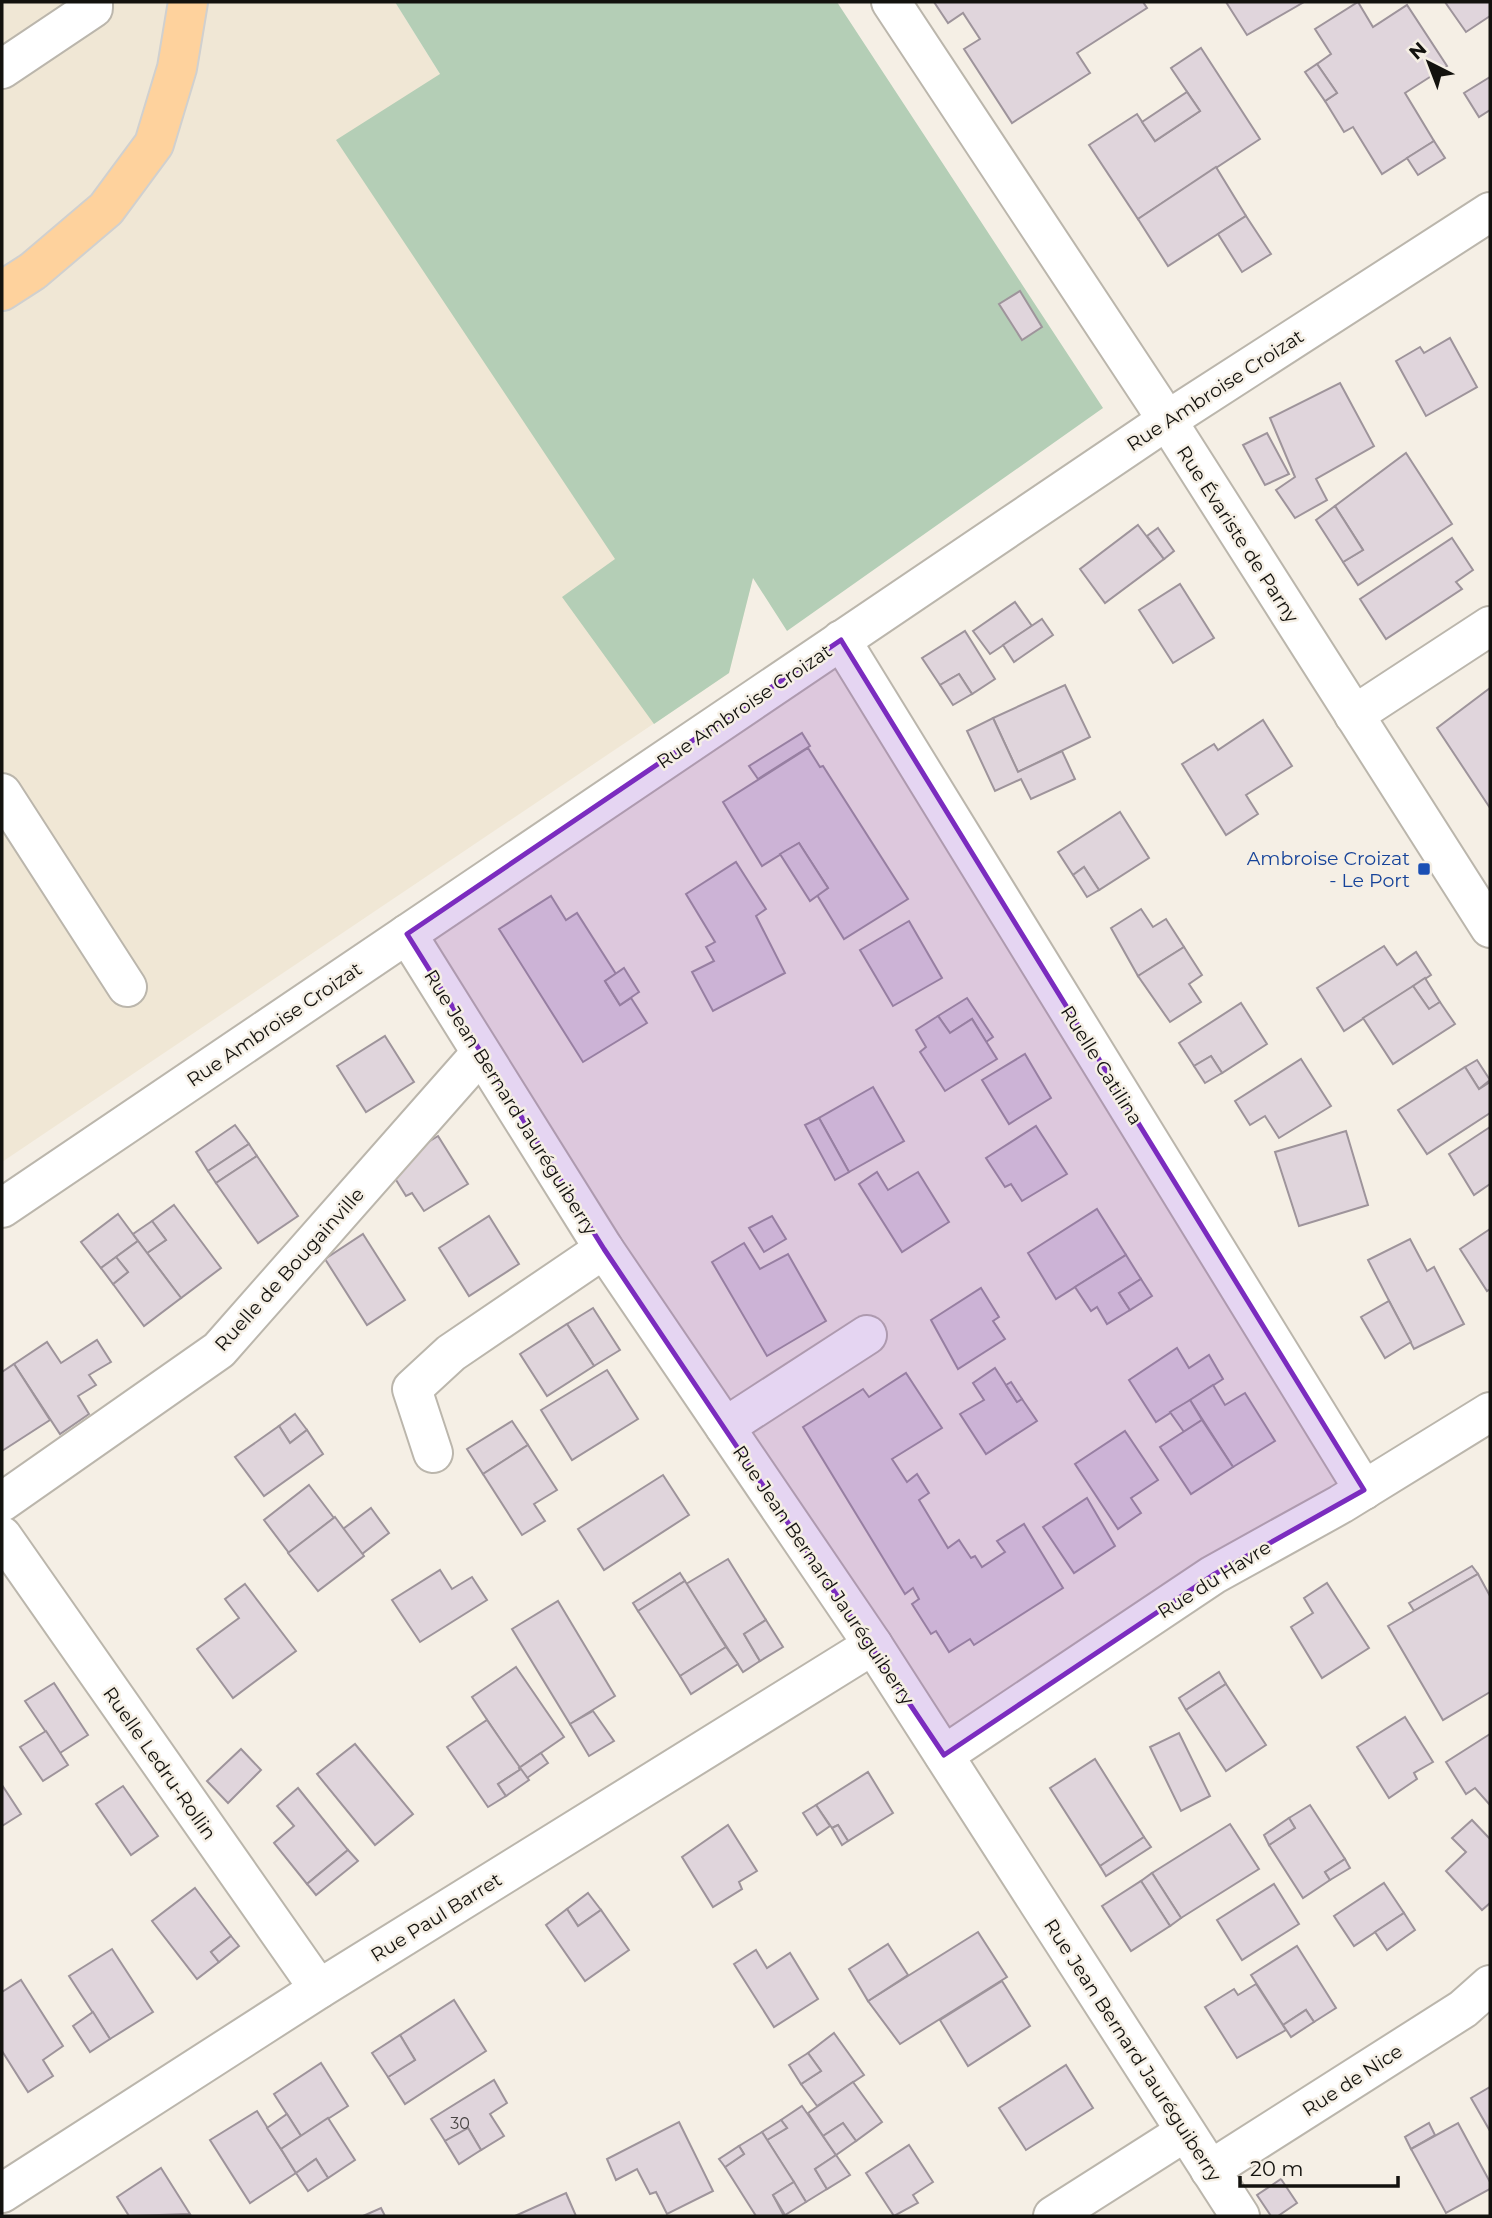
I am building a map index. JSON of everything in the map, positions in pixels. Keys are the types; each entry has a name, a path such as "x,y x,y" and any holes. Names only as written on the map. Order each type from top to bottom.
{"main road":[{"path":"2,291 33,271 106,209 154,145 177,68 188,2"}],"street":[{"path":"2,69 93,8 93,2"},
{"name":"Rue Évariste de Parny","path":"891,2 1166,421 1490,928"},
{"name":"Rue Ambroise Croizat","path":"2,1208 1166,421 1490,212"},
{"path":"1354,715 1490,625"},
{"name":"Ruelle Catilina","path":"841,640 1364,1490"},
{"path":"2,793 127,987"},
{"name":"Rue Jean Bernard Jauréguiberry","path":"407,934 604,1249 873,1645 1240,2216"},
{"name":"Ruelle de Bougainville","path":"2,1502 219,1350 480,1054"},
{"path":"433,1453 412,1389 451,1353 604,1249"},
{"path":"725,1427 867,1335"},
{"name":"Rue du Havre","path":"944,1755 1213,1576 1364,1490 1490,1412"},
{"name":"Ruelle Ledru-Rollin","path":"2,1536 319,1989"},
{"name":"Rue Paul Barret","path":"10,2194 319,1989 873,1645"},
{"name":"Rue de Nice","path":"1210,2170 1463,2009 1490,1985"},
{"path":"1053,2216 1185,2132"}],"highlighted area":[{"path":"841,640 1364,1490 1213,1575 944,1755 604,1249 407,934"}],"shaded area":[{"path":"2,2 395,2 753,577 729,673 2,1162"}],"green space":[{"path":"395,2 837,2 1103,408 787,631 753,578 729,673 654,724 562,597 615,559 336,140 440,74"}],"building":[{"path":"934,2 1143,2 1147,8 1077,53 1090,73 1012,123 964,49 980,39 963,13 948,23"},
{"path":"1226,2 1304,2 1247,35"},
{"path":"1358,2 1373,27 1407,5 1447,66 1405,93 1434,141 1382,174 1353,127 1344,132 1325,101 1337,93 1317,64 1331,54 1315,29"},
{"path":"1445,2 1490,2 1490,16 1466,32"},
{"path":"1201,48 1260,139 1138,219 1089,145 1137,114 1155,141 1200,111 1171,68"},
{"path":"1317,64 1337,93 1325,101 1305,72"},
{"path":"1490,77 1490,110 1479,117 1464,93"},
{"path":"1187,92 1200,111 1155,141 1142,122"},
{"path":"1434,141 1445,158 1418,175 1407,158"},
{"path":"1216,167 1246,216 1168,266 1138,219"},
{"path":"1246,216 1271,254 1242,272 1218,234"},
{"path":"1020,291 1042,327 1022,340 999,304"},
{"path":"1450,338 1477,387 1426,416 1396,361 1420,347 1424,353"},
{"path":"1340,383 1374,446 1316,479 1327,500 1295,518 1276,490 1295,477 1270,418"},
{"path":"1267,433 1289,474 1265,485 1243,445"},
{"path":"1406,453 1452,524 1358,585 1343,562 1363,550 1335,506"},
{"path":"1335,506 1363,550 1343,562 1316,520"},
{"path":"1138,525 1164,559 1105,603 1080,569"},
{"path":"1158,528 1174,551 1164,559 1147,536"},
{"path":"1452,538 1473,570 1456,582 1462,589 1386,639 1360,599"},
{"path":"1180,584 1214,638 1173,663 1139,610"},
{"path":"1015,602 1032,626 990,654 973,631"},
{"path":"1042,619 1053,635 1014,662 1003,645"},
{"path":"965,631 995,679 972,694 959,674 940,685 922,658"},
{"path":"959,674 972,694 953,705 940,685"},
{"path":"1065,685 1090,737 1018,772 993,718"},
{"path":"1490,688 1490,808 1437,728"},
{"path":"993,718 1018,772 1062,751 1075,779 1031,799 1021,779 995,791 967,731"},
{"path":"1263,720 1292,766 1246,795 1258,814 1226,835 1182,764 1214,744 1218,750"},
{"path":"802,733 810,746 758,779 749,766"},
{"path":"808,748 820,767 823,766 908,899 844,939 817,895 828,888 799,843 762,866 723,802"},
{"path":"1120,812 1149,858 1099,890 1084,867 1073,875 1058,852"},
{"path":"799,843 828,888 810,901 780,854"},
{"path":"736,862 766,909 756,916 785,973 713,1011 692,972 714,961 706,947 715,942 686,894"},
{"path":"1084,867 1099,890 1087,897 1073,875"},
{"path":"551,896 566,920 577,913 616,974 605,981 620,1005 631,998 647,1023 583,1062 499,929"},
{"path":"1141,909 1153,927 1166,919 1184,947 1138,976 1111,928"},
{"path":"909,921 942,978 893,1006 860,950"},
{"path":"1384,946 1397,965 1416,952 1431,975 1344,1031 1317,988"},
{"path":"1184,947 1202,975 1189,984 1201,1002 1170,1022 1138,976"},
{"path":"624,968 639,992 620,1005 605,981"},
{"path":"1425,978 1440,1002 1429,1009 1413,986"},
{"path":"1413,986 1429,1009 1440,1002 1455,1024 1393,1064 1363,1018"},
{"path":"967,998 993,1037 986,1042 972,1019 950,1033 938,1016"},
{"path":"1241,1003 1267,1044 1222,1073 1211,1056 1194,1066 1179,1043"},
{"path":"938,1016 950,1033 972,1019 997,1059 945,1091 920,1052 926,1047 916,1030"},
{"path":"385,1036 414,1082 366,1112 337,1066"},
{"path":"1025,1054 1051,1098 1009,1124 982,1080"},
{"path":"1211,1056 1222,1073 1205,1083 1194,1066"},
{"path":"1301,1059 1331,1106 1279,1138 1265,1116 1250,1125 1235,1101"},
{"path":"1477,1060 1490,1080 1479,1089 1465,1067"},
{"path":"1465,1067 1479,1089 1490,1082 1490,1113 1427,1154 1398,1110"},
{"path":"873,1087 904,1141 849,1172 819,1118"},
{"path":"819,1118 849,1172 835,1180 805,1125"},
{"path":"235,1125 249,1144 208,1171 196,1152"},
{"path":"1036,1126 1067,1174 1022,1201 1011,1184 1005,1187 986,1158"},
{"path":"1490,1127 1490,1184 1474,1195 1449,1154"},
{"path":"1346,1131 1368,1205 1299,1226 1275,1152"},
{"path":"438,1136 468,1184 424,1211 412,1193 406,1196 388,1167"},
{"path":"249,1144 257,1156 216,1183 208,1171"},
{"path":"257,1156 298,1216 258,1243 216,1183"},
{"path":"877,1172 888,1190 918,1172 949,1222 902,1252 859,1184"},
{"path":"174,1205 221,1268 181,1298 147,1253 166,1240 152,1221"},
{"path":"1097,1209 1126,1255 1056,1299 1028,1253"},
{"path":"118,1214 138,1241 101,1268 81,1242"},
{"path":"489,1216 519,1264 469,1296 439,1248"},
{"path":"772,1216 786,1239 764,1252 749,1228"},
{"path":"152,1221 166,1240 147,1253 133,1234"},
{"path":"1490,1229 1490,1289 1487,1291 1460,1249"},
{"path":"363,1234 405,1300 367,1325 325,1259"},
{"path":"1410,1239 1427,1271 1434,1267 1464,1324 1414,1349 1368,1260"},
{"path":"138,1241 181,1298 144,1326 113,1284 128,1272 116,1257"},
{"path":"744,1243 760,1269 788,1254 826,1321 767,1356 712,1262"},
{"path":"1126,1255 1141,1279 1119,1293 1130,1310 1107,1324 1097,1307 1091,1311 1075,1287"},
{"path":"116,1257 128,1272 113,1284 101,1268"},
{"path":"1141,1279 1152,1296 1130,1310 1119,1293"},
{"path":"981,1288 999,1317 993,1321 1005,1339 958,1369 931,1320"},
{"path":"1389,1301 1411,1342 1385,1358 1361,1317"},
{"path":"593,1308 620,1350 594,1366 567,1324"},
{"path":"567,1324 594,1366 547,1396 520,1354"},
{"path":"97,1340 111,1362 89,1375 96,1385 78,1396 89,1414 60,1434 14,1364 47,1342 61,1363"},
{"path":"1177,1348 1189,1368 1209,1355 1223,1379 1156,1422 1129,1380"},
{"path":"14,1364 50,1420 2,1451 2,1372"},
{"path":"995,1368 1017,1402 1022,1399 1037,1421 986,1454 960,1414 984,1400 973,1383"},
{"path":"607,1370 638,1419 572,1460 541,1410"},
{"path":"906,1373 942,1428 892,1459 907,1482 917,1474 929,1493 919,1500 948,1548 959,1540 971,1558 975,1556 982,1567 1005,1552 997,1541 1024,1524 1063,1588 974,1645 970,1639 949,1652 936,1631 931,1634 912,1604 919,1599 913,1588 905,1594 803,1427 863,1389 869,1397"},
{"path":"1011,1382 1022,1399 1017,1402 1006,1385"},
{"path":"1213,1385 1225,1405 1245,1393 1275,1441 1233,1467 1190,1400"},
{"path":"1190,1400 1202,1420 1184,1432 1170,1412"},
{"path":"295,1414 307,1430 290,1443 279,1426"},
{"path":"1202,1420 1233,1467 1191,1494 1160,1447"},
{"path":"512,1421 528,1445 483,1474 467,1449"},
{"path":"279,1426 290,1443 307,1430 323,1454 264,1496 235,1457"},
{"path":"1125,1431 1158,1480 1131,1498 1141,1513 1118,1529 1075,1464"},
{"path":"528,1445 557,1490 534,1504 545,1521 522,1535 483,1474"},
{"path":"663,1475 689,1515 604,1570 578,1529"},
{"path":"309,1485 334,1518 289,1553 264,1520"},
{"path":"1087,1498 1115,1546 1074,1573 1043,1527"},
{"path":"371,1508 389,1533 362,1554 343,1529"},
{"path":"335,1517 364,1556 318,1591 288,1553"},
{"path":"728,1559 766,1620 744,1634 760,1661 743,1672 686,1584"},
{"path":"1472,1566 1478,1574 1414,1611 1409,1603"},
{"path":"440,1570 452,1589 472,1577 487,1600 420,1642 392,1600"},
{"path":"680,1573 685,1581 638,1611 633,1603"},
{"path":"1478,1574 1490,1596 1490,1692 1443,1720 1388,1626"},
{"path":"685,1581 726,1647 680,1676 638,1611"},
{"path":"1327,1583 1369,1648 1322,1678 1291,1627 1313,1613 1304,1598"},
{"path":"245,1584 296,1651 233,1698 197,1649 239,1618 225,1599"},
{"path":"558,1601 615,1696 570,1724 512,1629"},
{"path":"766,1620 783,1647 760,1661 744,1634"},
{"path":"726,1647 738,1664 691,1694 680,1676"},
{"path":"516,1667 564,1737 519,1768 472,1697"},
{"path":"1219,1672 1226,1684 1186,1710 1179,1698"},
{"path":"54,1683 88,1735 60,1753 25,1701"},
{"path":"1226,1684 1266,1745 1226,1771 1186,1710"},
{"path":"593,1711 614,1741 589,1756 570,1724"},
{"path":"1405,1717 1433,1762 1414,1773 1417,1779 1389,1798 1357,1747"},
{"path":"487,1720 521,1769 498,1784 506,1796 488,1807 447,1747"},
{"path":"46,1731 68,1765 43,1781 20,1747"},
{"path":"1179,1733 1210,1796 1181,1811 1150,1747"},
{"path":"1490,1734 1490,1805 1475,1788 1466,1794 1446,1762"},
{"path":"355,1744 413,1814 375,1845 317,1774"},
{"path":"241,1749 261,1770 228,1803 207,1781"},
{"path":"541,1753 548,1763 527,1778 519,1768"},
{"path":"1095,1759 1144,1837 1100,1866 1050,1788"},
{"path":"521,1769 529,1780 506,1796 498,1784"},
{"path":"868,1772 893,1813 848,1841 838,1825 832,1828 816,1805"},
{"path":"2,1785 21,1814 2,1826"},
{"path":"123,1786 158,1836 131,1855 96,1804"},
{"path":"298,1788 348,1850 307,1884 274,1843 294,1826 277,1806"},
{"path":"816,1805 830,1826 817,1835 803,1813"},
{"path":"1310,1805 1345,1859 1325,1872 1330,1880 1303,1898 1269,1845 1295,1828 1289,1818"},
{"path":"1289,1818 1295,1828 1269,1845 1264,1835"},
{"path":"1472,1820 1490,1839 1490,1903 1482,1910 1446,1871 1466,1852 1452,1838"},
{"path":"1230,1824 1259,1869 1181,1918 1152,1873"},
{"path":"728,1825 757,1871 739,1882 742,1889 713,1907 682,1857"},
{"path":"838,1825 848,1841 842,1845 832,1828"},
{"path":"1144,1837 1151,1847 1106,1876 1100,1866"},
{"path":"348,1850 358,1861 316,1895 307,1884"},
{"path":"1345,1859 1350,1868 1330,1880 1325,1872"},
{"path":"1152,1873 1181,1918 1170,1926 1141,1881"},
{"path":"1141,1881 1170,1926 1131,1951 1102,1906"},
{"path":"1384,1883 1404,1913 1354,1946 1334,1916"},
{"path":"1274,1884 1299,1924 1242,1960 1217,1920"},
{"path":"195,1888 231,1936 211,1952 219,1962 197,1979 152,1921"},
{"path":"588,1893 601,1910 578,1926 567,1909"},
{"path":"567,1909 578,1926 601,1910 629,1950 585,1981 546,1925"},
{"path":"1404,1913 1415,1930 1387,1950 1375,1932"},
{"path":"978,1932 1007,1977 900,2044 868,2001"},
{"path":"231,1936 239,1946 219,1962 211,1952"},
{"path":"888,1944 908,1975 868,2001 849,1969"},
{"path":"1297,1946 1336,2008 1314,2022 1306,2010 1283,2025 1251,1975"},
{"path":"112,1949 153,2012 110,2039 69,1976"},
{"path":"756,1950 767,1968 790,1953 818,1999 774,2027 734,1964"},
{"path":"21,1980 63,2046 43,2060 53,2076 28,2092 2,2051 2,1992"},
{"path":"1002,1981 1030,2026 968,2066 940,2020"},
{"path":"1256,1984 1286,2030 1237,2058 1205,2007 1234,1989 1238,1995"},
{"path":"454,2000 486,2051 405,2104 388,2077 415,2060 400,2035"},
{"path":"1306,2010 1314,2022 1291,2037 1283,2025"},
{"path":"93,2012 110,2039 90,2052 73,2026"},
{"path":"834,2033 864,2075 817,2106 801,2084 821,2071 808,2053"},
{"path":"400,2035 415,2060 388,2077 372,2053"},
{"path":"808,2053 821,2071 801,2084 789,2065"},
{"path":"321,2063 348,2106 301,2136 274,2094"},
{"path":"1066,2065 1093,2108 1026,2150 999,2108"},
{"path":"494,2080 507,2103 490,2114 504,2136 481,2150 468,2128 445,2141 431,2119"},
{"path":"853,2082 882,2122 856,2141 843,2123 823,2136 808,2113"},
{"path":"1490,2087 1490,2131 1471,2098"},
{"path":"802,2106 836,2155 815,2169 827,2189 806,2202 767,2140 787,2128 781,2120"},
{"path":"257,2111 296,2173 250,2203 210,2140"},
{"path":"287,2114 301,2136 281,2149 267,2128"},
{"path":"328,2118 355,2160 328,2178 316,2159 296,2173 281,2149"},
{"path":"781,2120 787,2128 767,2140 762,2132"},
{"path":"679,2122 713,2191 667,2214 656,2192 650,2194 637,2169 616,2180 607,2159"},
{"path":"843,2123 856,2141 836,2155 823,2136"},
{"path":"1429,2123 1435,2135 1411,2149 1405,2137"},
{"path":"1458,2123 1490,2182 1490,2189 1446,2213 1411,2149"},
{"path":"468,2128 481,2150 459,2164 445,2141"},
{"path":"762,2132 794,2182 773,2195 784,2216 756,2216 725,2167 744,2154 739,2146"},
{"path":"909,2145 933,2182 913,2195 918,2203 894,2216 866,2173"},
{"path":"739,2146 744,2154 725,2167 719,2159"},
{"path":"836,2155 850,2175 827,2189 815,2169"},
{"path":"316,2159 328,2178 308,2191 296,2173"},
{"path":"161,2168 190,2214 129,2216 117,2197"},
{"path":"1281,2179 1297,2203 1278,2216 1271,2216 1257,2195"},
{"path":"794,2182 806,2202 785,2215 773,2195"},
{"path":"566,2193 576,2216 515,2216"},
{"path":"381,2208 385,2216 363,2216"}],"place":[{"name":"Ambroise Croizat - Le Port","path":"1424,869"}]}
